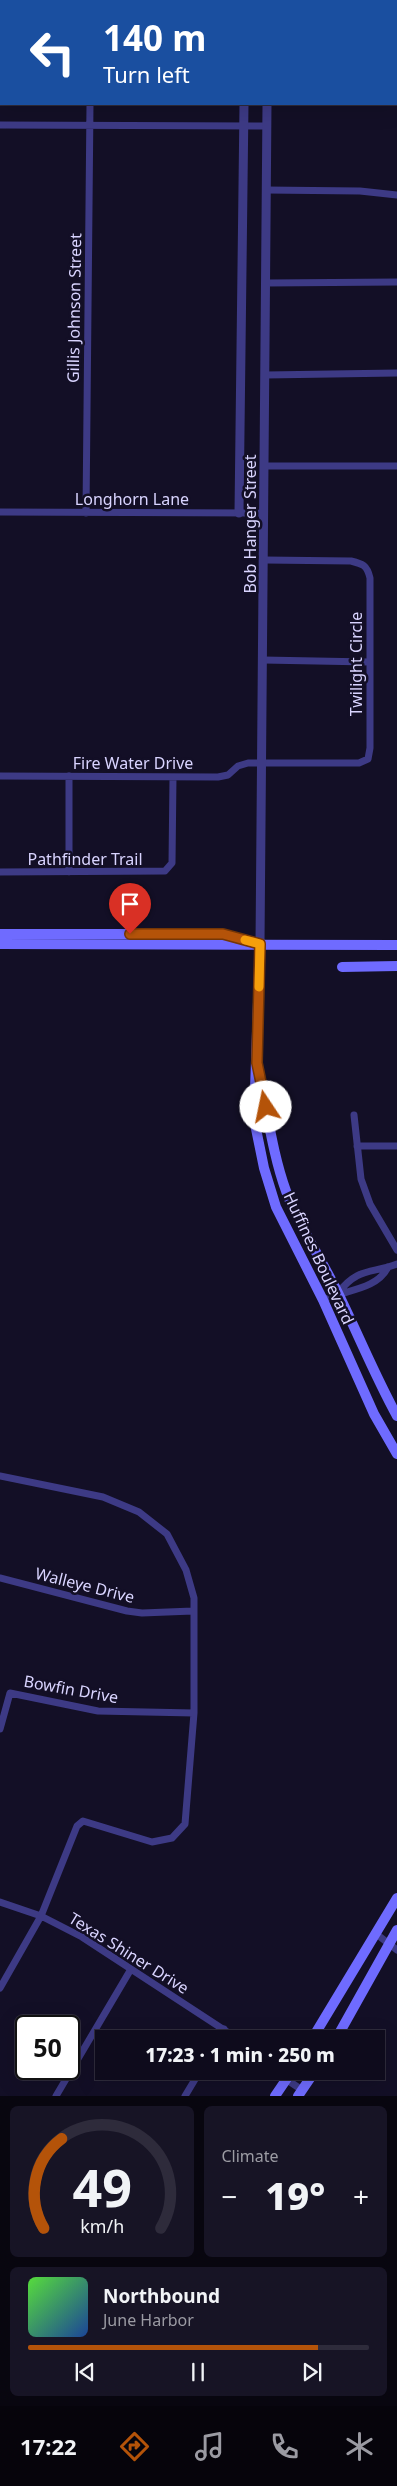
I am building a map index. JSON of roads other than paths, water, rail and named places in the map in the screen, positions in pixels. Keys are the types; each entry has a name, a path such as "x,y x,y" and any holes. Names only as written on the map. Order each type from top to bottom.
{"main road":[{"path":"0,934 223,934 260,944"},
{"path":"0,944 397,945"},
{"name":"Huffines Boulevard","path":"260,944 254,1118 264,1168 276,1207 323,1300 358,1380 397,1454"},
{"path":"342,967 397,966"},
{"name":"Huffines Boulevard","path":"257,1063 272,1142 286,1191 304,1230 338,1293 374,1373 397,1416"},
{"path":"318,2030 397,1898"},
{"path":"341,2030 397,1930"},
{"path":"275,2096 286,2080"},
{"path":"300,2093 309,2080"}],"street":[{"name":"Gillis Johnson Street","path":"86,513 90,105"},
{"name":"Bob Hanger Street","path":"239,513 244,105"},
{"name":"Bob Hanger Street","path":"260,944 265,560 267,105"},
{"path":"0,124 267,126"},
{"path":"266,190 360,191 397,195"},
{"path":"267,283 397,282"},
{"path":"266,375 397,374"},
{"path":"265,466 397,466"},
{"name":"Longhorn Lane","path":"0,512 264,513"},
{"name":"Twilight Circle","path":"262,763 359,763 368,759 370,748 370,578 368,567 351,561 265,560"},
{"path":"263,660 369,662"},
{"name":"Fire Water Drive","path":"0,776 222,777 241,764 262,763"},
{"path":"68,872 69,776"},
{"name":"Pathfinder Trail","path":"0,872 161,873 169,870 172,862 173,777"},
{"path":"354,1115 361,1179 370,1204 397,1250"},
{"path":"357,1146 397,1146"},
{"path":"338,1293 348,1280 376,1268 397,1264"},
{"path":"323,1300 338,1293 354,1291 384,1277 388,1267"},
{"path":"0,1476 103,1497 140,1512 168,1534 186,1570 194,1598 194,1713 186,1824 172,1838 152,1842 83,1821 77,1826 41,1916 0,1988"},
{"name":"Walleye Drive","path":"0,1578 127,1611 142,1613 193,1611"},
{"name":"Bowfin Drive","path":"0,1729 10,1693 98,1711 194,1713"},
{"name":"Texas Shiner Drive","path":"0,1902 41,1916 82,1937 224,2029"},
{"path":"375,1932 397,1950"},
{"path":"56,2096 131,1969"},
{"path":"185,2096 195,2080"},
{"path":"292,2080 300,2093"}]}
